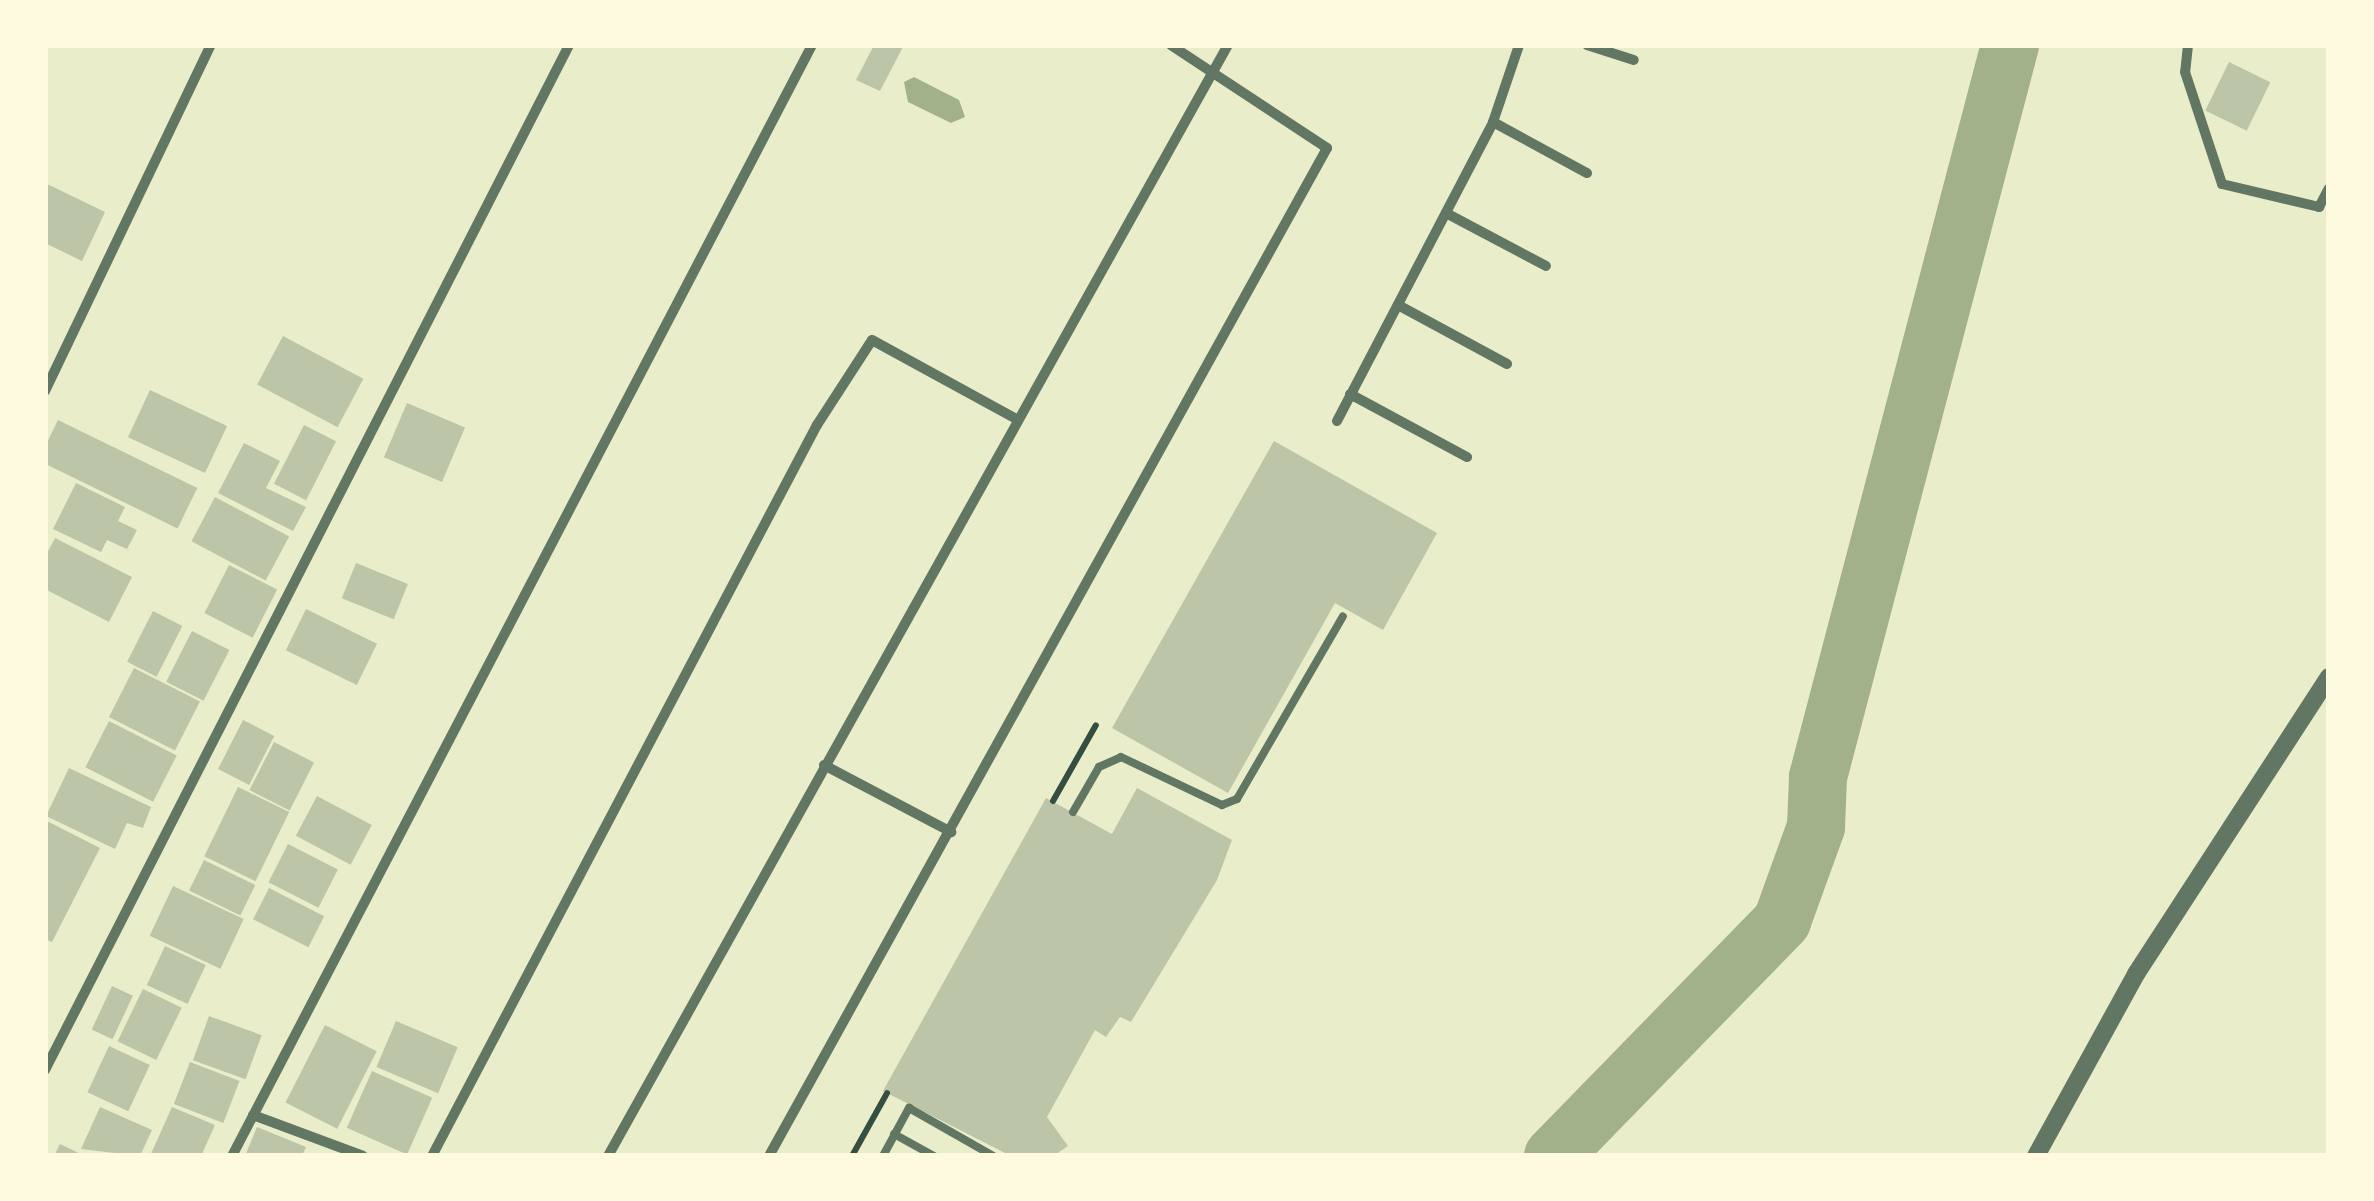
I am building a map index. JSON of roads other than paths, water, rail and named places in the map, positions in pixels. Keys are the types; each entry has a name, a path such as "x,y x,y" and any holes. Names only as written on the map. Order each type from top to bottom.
{"street":[{"path":"45,391 211,45"},
{"path":"45,1070 568,45"},
{"path":"232,1156 812,45"},
{"path":"769,1156 952,832 1327,148 1216,69 1171,45"},
{"path":"608,1156 1228,45"},
{"path":"1337,421 1493,122 1519,45"},
{"path":"1587,45 1634,60"},
{"path":"2188,45 2185,72 2222,184 2319,206 2329,188"},
{"path":"1493,122 1587,173"},
{"path":"1446,213 1546,266"},
{"path":"1398,305 1508,364"},
{"path":"432,1156 816,424 872,340 1018,420"},
{"path":"1350,394 1467,457"},
{"path":"2036,1156 2136,974 2329,677"},
{"path":"824,764 952,832"},
{"path":"252,1116 363,1156"}],"lane":[{"path":"1073,812 1099,767 1121,757 1222,805 1237,799 1342,616"},
{"path":"883,1156 908,1108 993,1156"},
{"path":"894,1134 934,1156"}],"waterway":[{"path":"1553,1156 1782,921 1816,827 1818,777 2010,45"}]}
